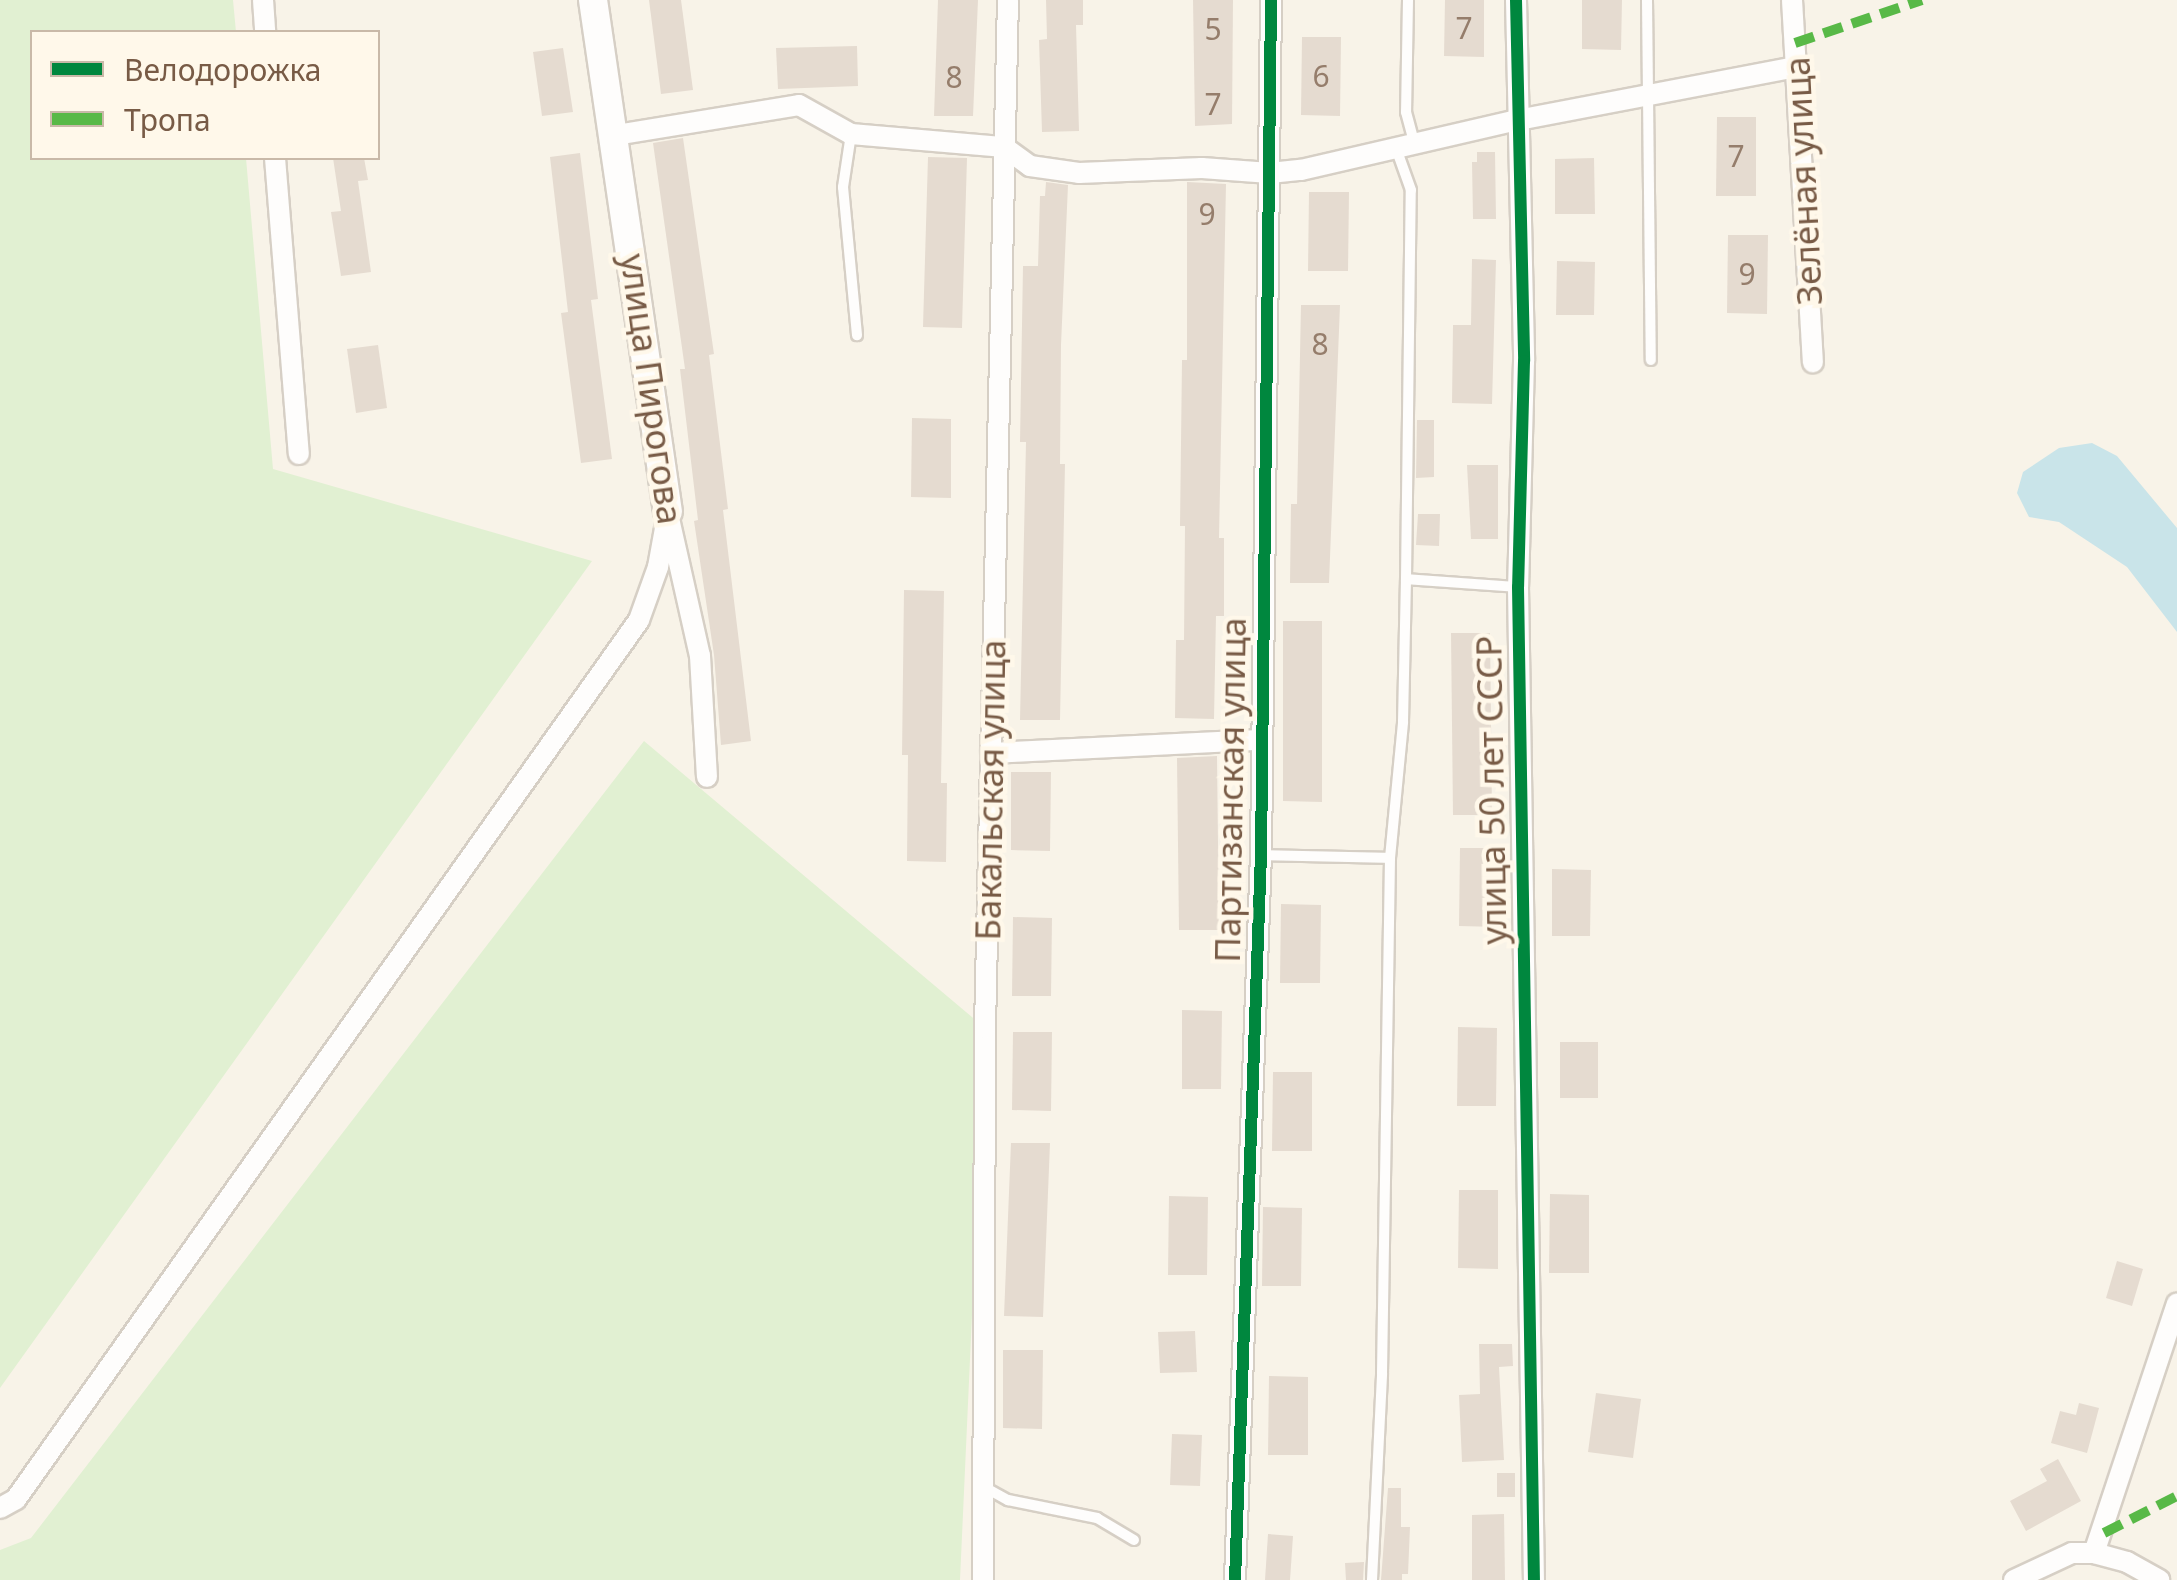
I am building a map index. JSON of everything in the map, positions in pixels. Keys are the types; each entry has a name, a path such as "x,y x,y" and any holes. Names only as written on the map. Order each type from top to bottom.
{"street":[{"path":"263,0 266,30"},
{"name":"улица Пирогова","path":"593,0 616,135 668,512 700,656 706,777"},
{"name":"Бакальская улица","path":"983,1580 983,1268 991,754 1008,0"},
{"name":"Партизанская улица","path":"1234,1580 1261,855 1271,0"},
{"name":"улица 50 лет СССР","path":"1516,0 1524,362 1518,587 1534,1580"},
{"name":"Зелёная улица","path":"1792,0 1812,362"},
{"path":"616,135 800,105 851,134 1004,147 1030,166 1079,173 1202,168 1270,173 1518,120 1798,67"},
{"path":"276,160 300,454"},
{"path":"0,1508 16,1498 28,1482 639,620 658,568 668,512"},
{"path":"991,754 1260,740"},
{"path":"2094,1553 2177,1303"},
{"path":"2014,1580 2072,1553 2094,1553 2127,1562 2159,1580"}],"lane":[{"path":"1372,1580 1382,1373 1390,858 1403,722 1412,190 1405,145 1408,0"},
{"path":"1647,0 1652,360"},
{"path":"851,134 842,186 857,335"},
{"path":"1406,579 1518,587"},
{"path":"1261,855 1390,858"},
{"path":"986,1488 1008,1500 1096,1518 1134,1540"}],"green space":[{"path":"0,0 233,0 236,30 30,30 30,160 246,160 273,469 592,561 0,1388"},
{"path":"644,741 985,1028 960,1580 0,1580 0,1550 31,1538"}],"water":[{"path":"2092,443 2117,456 2177,528 2177,632 2127,567 2059,522 2029,517 2017,493 2023,472 2059,448"}],"building":[{"path":"649,0 681,0 693,90 661,94"},
{"path":"938,0 978,0 973,116 934,116"},
{"path":"1046,0 1083,0 1083,25 1076,25 1079,131 1042,132 1039,40 1047,39"},
{"path":"1193,0 1233,0 1232,124 1195,126"},
{"path":"1445,0 1484,0 1484,57 1444,56"},
{"path":"1582,0 1622,0 1621,50 1582,49"},
{"path":"1302,37 1341,37 1340,116 1301,115"},
{"path":"857,46 858,86 778,89 776,48"},
{"path":"563,48 573,112 542,116 533,52"},
{"path":"1717,117 1756,117 1756,196 1716,196"},
{"path":"683,138 714,354 709,355 728,509 723,510 751,741 721,745 714,655 694,521 698,520 680,369 685,369 653,143"},
{"path":"1477,152 1495,152 1496,219 1473,219 1472,162 1477,162"},
{"path":"580,153 598,299 591,300 612,459 581,463 561,313 568,312 550,157"},
{"path":"928,157 967,158 962,328 923,327"},
{"path":"1594,158 1595,214 1555,214 1555,159"},
{"path":"333,160 364,160 368,180 358,181 371,272 341,276 331,212 341,211"},
{"path":"1046,182 1068,185 1061,345 1060,464 1065,464 1060,720 1020,720 1026,442 1020,442 1023,266 1038,266 1040,196 1045,196"},
{"path":"1187,182 1226,184 1219,538 1224,538 1224,616 1216,616 1214,719 1175,718 1176,640 1184,640 1185,526 1180,526 1182,360 1187,360"},
{"path":"1309,192 1349,192 1348,271 1308,271"},
{"path":"1728,235 1768,235 1767,314 1727,313"},
{"path":"1472,259 1496,260 1492,404 1452,403 1453,325 1471,325"},
{"path":"1557,261 1595,262 1594,315 1556,315"},
{"path":"1301,305 1340,305 1329,583 1290,583 1291,504 1297,504"},
{"path":"378,345 387,408 356,413 347,349"},
{"path":"912,418 951,419 951,498 911,497"},
{"path":"1417,420 1434,420 1434,477 1416,478"},
{"path":"1467,465 1498,465 1498,539 1471,539"},
{"path":"1418,514 1440,514 1439,546 1416,545"},
{"path":"904,590 944,591 941,783 947,783 946,862 907,861 908,755 902,755"},
{"path":"1283,621 1322,621 1322,802 1283,801"},
{"path":"1451,633 1490,633 1492,815 1453,815"},
{"path":"1217,756 1219,930 1179,930 1177,758"},
{"path":"1011,772 1051,772 1050,851 1011,850"},
{"path":"1460,848 1499,848 1498,927 1459,926"},
{"path":"1552,869 1591,870 1590,936 1552,936"},
{"path":"1281,904 1321,905 1320,983 1280,983"},
{"path":"1013,917 1052,918 1051,996 1012,996"},
{"path":"1182,1010 1222,1011 1221,1089 1182,1089"},
{"path":"1458,1027 1497,1028 1496,1106 1457,1106"},
{"path":"1013,1032 1052,1032 1051,1111 1012,1110"},
{"path":"1560,1042 1598,1042 1598,1098 1560,1098"},
{"path":"1273,1072 1312,1072 1312,1151 1272,1151"},
{"path":"1011,1143 1050,1143 1043,1317 1004,1316"},
{"path":"1459,1190 1498,1190 1498,1269 1458,1268"},
{"path":"1550,1194 1589,1195 1589,1273 1549,1273"},
{"path":"1169,1196 1208,1197 1207,1275 1168,1275"},
{"path":"1263,1207 1302,1208 1301,1286 1262,1286"},
{"path":"2117,1261 2143,1269 2132,1306 2106,1298"},
{"path":"1195,1331 1197,1372 1160,1373 1158,1332"},
{"path":"1479,1344 1512,1344 1513,1366 1499,1367 1504,1460 1462,1462 1459,1395 1480,1394"},
{"path":"1003,1350 1043,1350 1042,1429 1003,1428"},
{"path":"1269,1376 1308,1377 1308,1455 1268,1455"},
{"path":"1596,1393 1641,1399 1633,1458 1588,1452"},
{"path":"2079,1403 2099,1408 2087,1453 2051,1443 2060,1411 2076,1415"},
{"path":"1172,1434 1202,1435 1200,1486 1170,1485"},
{"path":"2058,1459 2081,1501 2026,1531 2010,1501 2047,1481 2040,1469"},
{"path":"1497,1473 1515,1473 1515,1497 1497,1497"},
{"path":"1388,1488 1401,1488 1401,1527 1410,1527 1408,1574 1402,1574 1402,1580 1381,1580"},
{"path":"1504,1514 1505,1580 1472,1580 1472,1515"},
{"path":"1268,1534 1293,1536 1290,1580 1265,1580"},
{"path":"1364,1562 1363,1580 1346,1580 1345,1563"}],"marked path":[{"path":"1795,43 1922,0"},
{"path":"2104,1533 2177,1496"}],"cycle path":[{"path":"1235,1580 1261,855 1271,0"},
{"path":"1516,0 1524,361 1518,587 1534,1580"}]}
